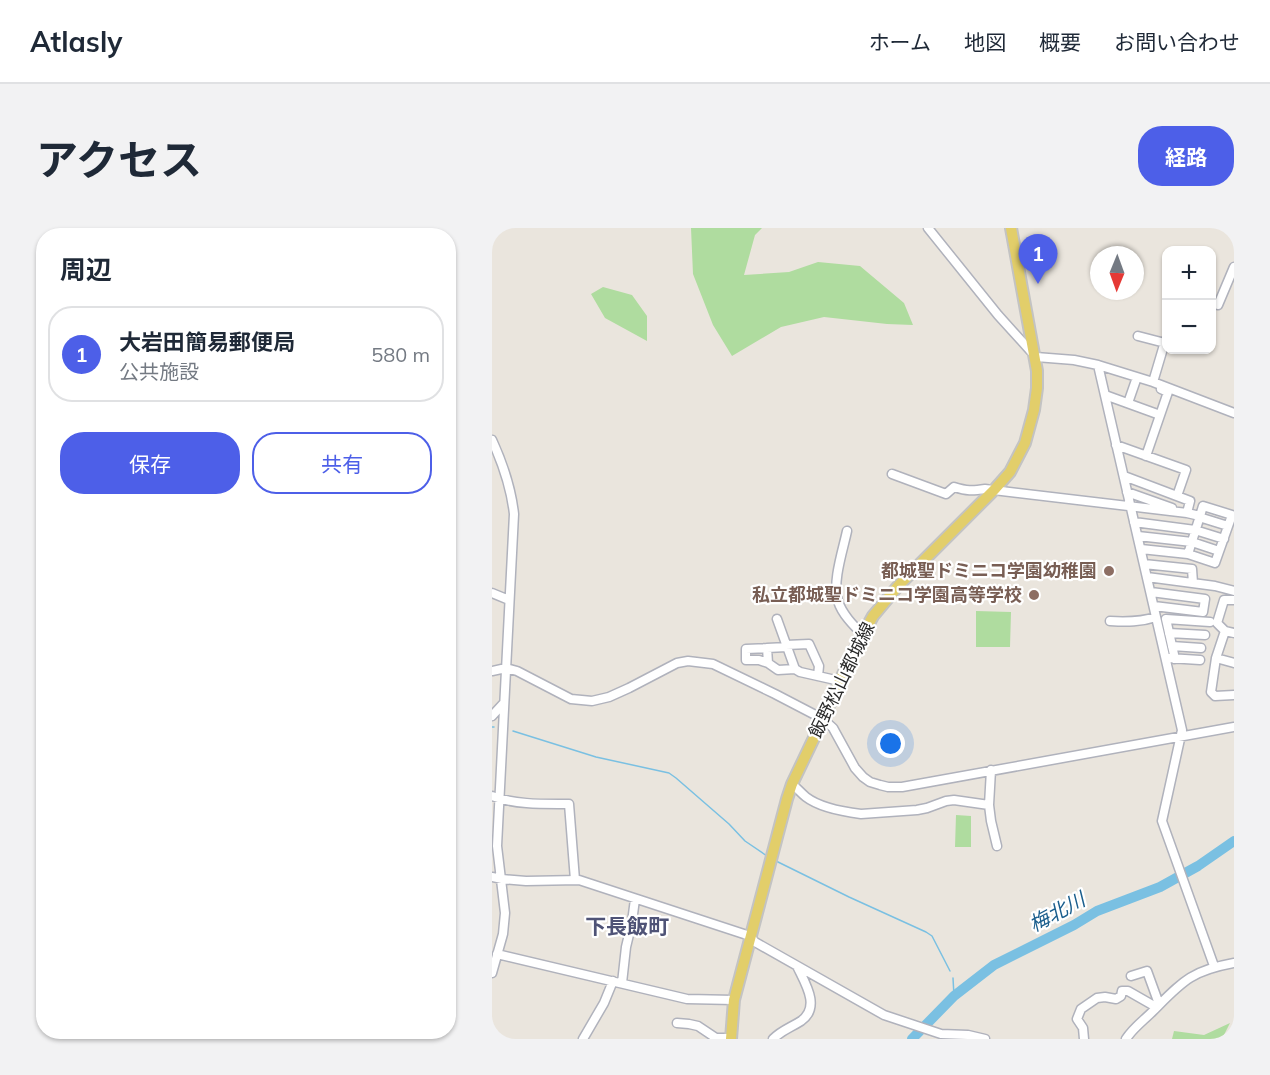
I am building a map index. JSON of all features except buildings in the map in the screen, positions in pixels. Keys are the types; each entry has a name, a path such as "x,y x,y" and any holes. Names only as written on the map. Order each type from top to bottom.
{"main road":[{"name":"飯野松山都城線","path":"731,1038 734,1000 787,799 852,654 873,616 899,585 1010,472 1029,430 1037,388 1036,357 1011,228"}],"street":[{"path":"928,228 998,315 1036,357 1074,360 1098,365 1153,382 1234,412"},
{"path":"1216,304 1218,305 1234,267"},
{"path":"1138,336 1162,340"},
{"path":"1153,382 1162,354"},
{"path":"1098,365 1156,617 1170,658 1182,730 1162,821 1214,966"},
{"path":"1107,372 1168,392 1146,456"},
{"path":"1128,403 1136,380"},
{"path":"1105,395 1160,415"},
{"path":"492,440 506,475 514,514 506,668 495,797 497,846 505,913 503,934 492,973"},
{"path":"1116,446 1186,470 1177,496"},
{"path":"892,474 946,494 954,487 967,491 995,489 1186,513"},
{"path":"1124,476 1190,501 1186,513"},
{"path":"1127,492 1200,517"},
{"path":"1141,549 1189,555 1215,563 1232,515 1203,506 1189,555 1192,583"},
{"path":"1134,522 1196,530 1224,539"},
{"path":"846,531 836,593 847,618 862,635"},
{"path":"1137,536 1192,542 1219,551"},
{"path":"1144,564 1192,568"},
{"path":"1147,577 1215,586 1234,591"},
{"path":"492,592 509,600"},
{"path":"1151,592 1205,599 1203,612 1154,606"},
{"path":"1234,600 1224,600 1217,623 1229,632 1216,658 1210,692 1215,696 1234,695"},
{"path":"1110,621 1134,622 1156,617"},
{"path":"777,619 795,669"},
{"path":"1170,658 1172,646 1167,619 1210,622"},
{"path":"1169,633 1205,635"},
{"path":"818,676 819,666 809,644 746,649 746,660 759,660 778,670 795,669 800,672 840,681"},
{"path":"1172,646 1201,648"},
{"path":"767,648 768,663"},
{"path":"1170,658 1200,660"},
{"path":"1216,658 1234,663"},
{"path":"492,671 506,668 571,699 592,701 609,697 677,663 698,661 713,664 823,719 833,728 855,768 863,777 870,782 895,788 1234,727"},
{"path":"492,716 503,704"},
{"path":"991,770 989,805 997,846"},
{"path":"792,784 805,797 816,803 861,814 917,810 954,800 989,805"},
{"path":"495,797 538,804 569,804 575,880"},
{"path":"492,877 526,881 579,880 650,902 750,936 755,942 884,1015 938,1033 968,1035 985,1039"},
{"path":"583,1039 617,982 632,922 635,899"},
{"path":"497,954 687,999 734,1000"},
{"path":"1126,1039 1134,1028 1179,984 1192,975 1214,966 1234,963"},
{"path":"773,1039 783,1030 803,1020 810,1007 811,999 797,965"},
{"path":"1131,976 1147,971 1158,1006"},
{"path":"1084,1039 1083,1028 1077,1019 1081,1009 1097,998 1116,999 1121,996 1122,991 1128,991 1158,1006"},
{"path":"677,1023 698,1026 716,1038 731,1038"}],"green space":[{"path":"691,228 762,228 755,235 744,275 789,272 818,262 860,266 904,303 913,325 824,317 781,327 732,356 713,325 693,274"},
{"path":"603,287 632,295 647,316 647,341 605,318 591,294"},
{"path":"976,611 1011,612 1010,647 976,647"},
{"path":"956,815 971,816 971,847 955,847"},
{"path":"1230,1023 1222,1039 1172,1039 1174,1031 1204,1035"}],"waterway":[{"path":"513,731 596,757 669,773 729,824 745,841 767,856"},
{"name":"梅北川","path":"912,1039 954,996 994,965 1097,911 1160,887 1198,866 1234,841"},
{"path":"776,861 926,932 932,936 950,971"},
{"path":"953,978 954,996"}],"place":[{"name":"大岩田簡易郵便局","path":"1038,284"},
{"name":"都城聖ドミニコ学園幼稚園","path":"1109,571"},
{"name":"私立都城聖ドミニコ学園高等学校","path":"1034,595"}],"district":[{"name":"下長飯町","path":"627,927"}]}
